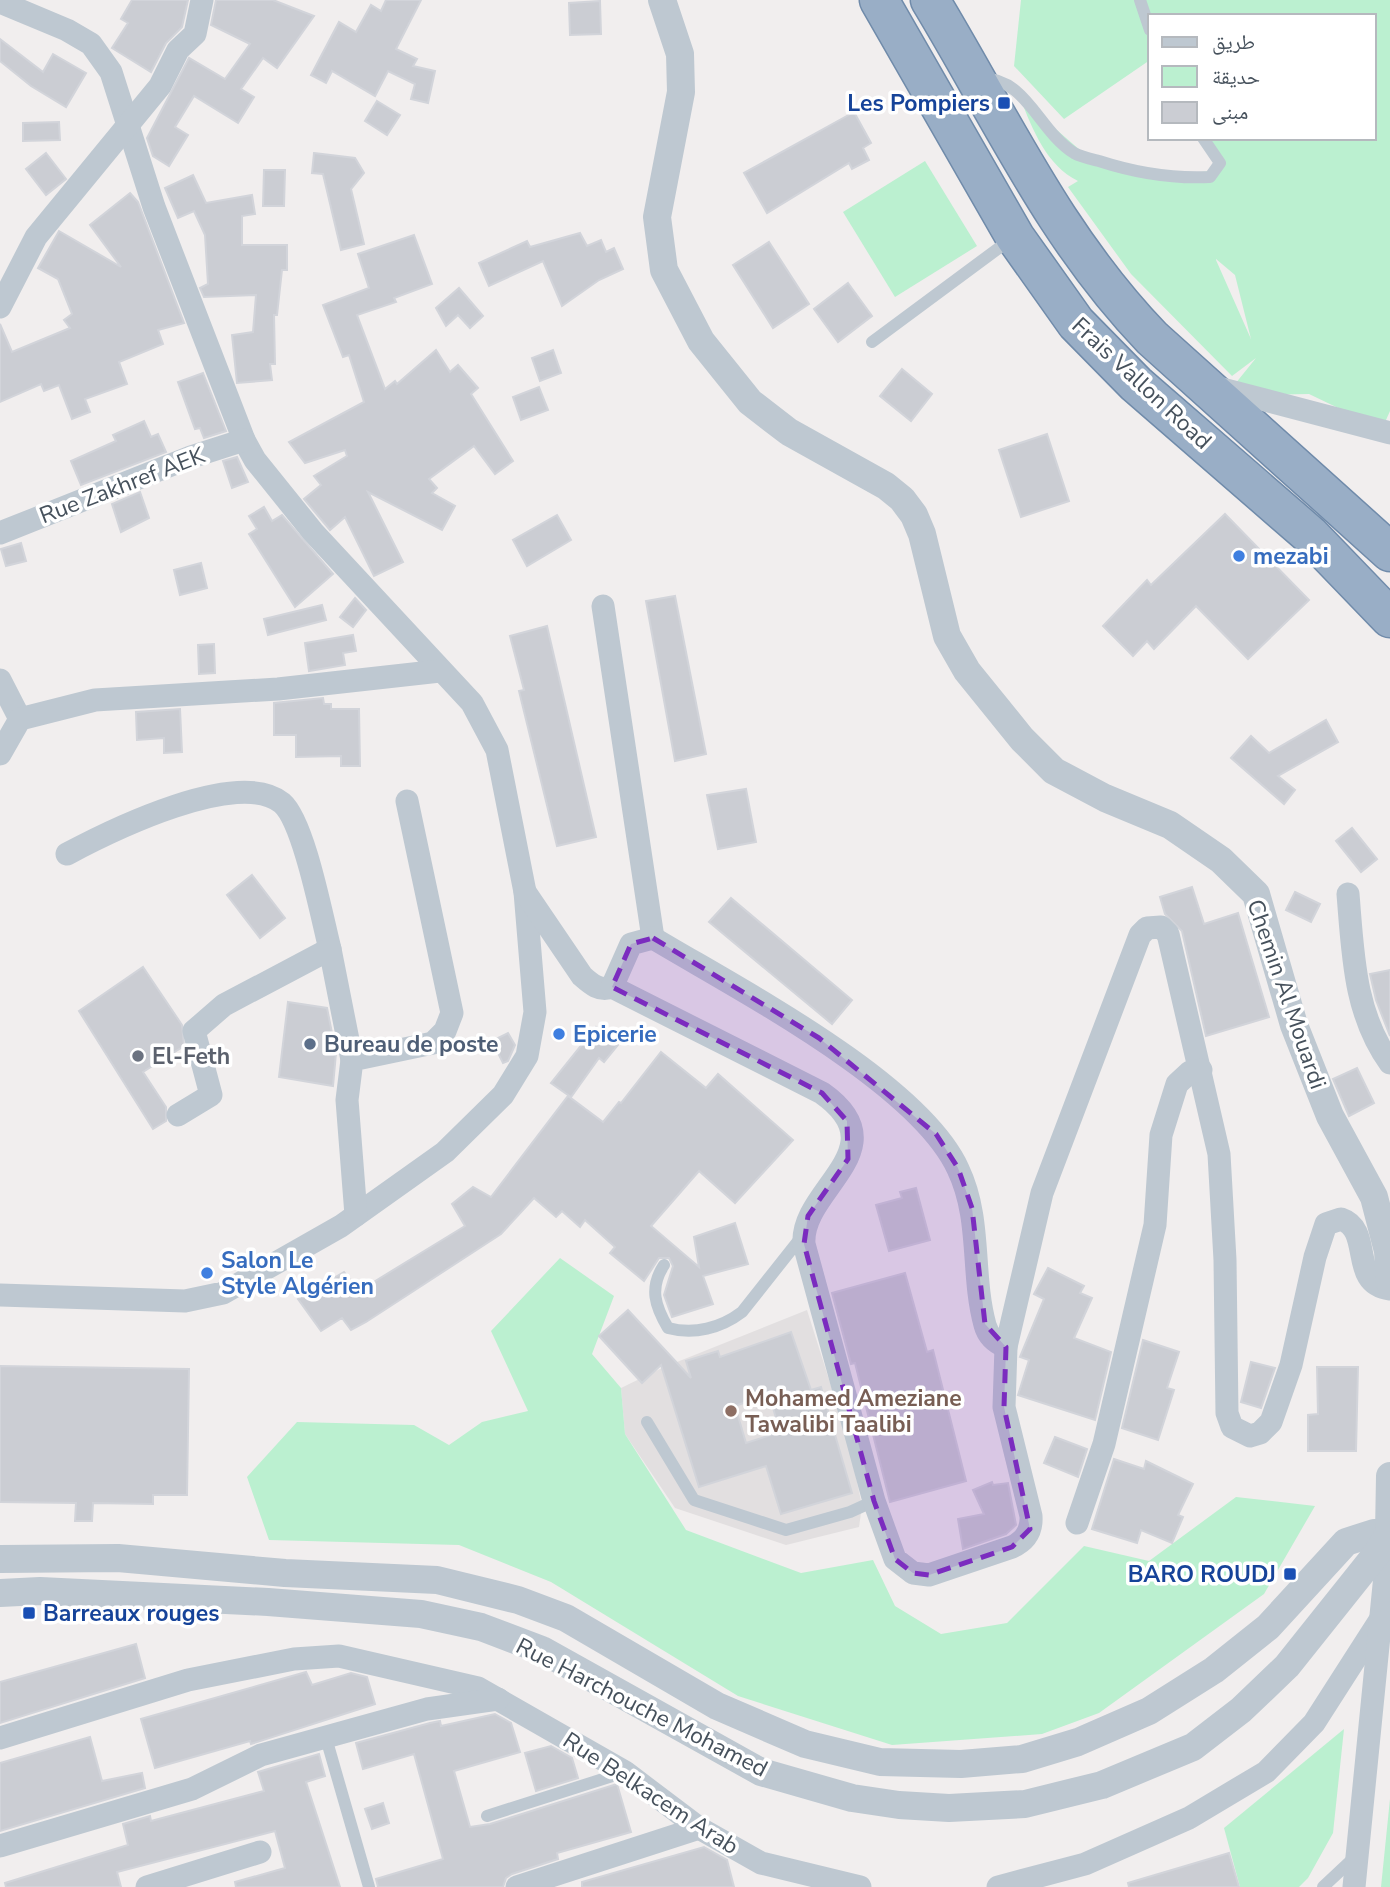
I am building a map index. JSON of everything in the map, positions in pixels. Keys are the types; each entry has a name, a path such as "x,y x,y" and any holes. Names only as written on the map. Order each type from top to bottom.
{"highway":[{"name":"Frais Vallon Road","path":"879,0 1014,237 1057,300 1097,347 1310,535 1390,618"},
{"name":"Frais Vallon Road","path":"930,0 1076,249 1124,309 1390,552"}],"street":[{"path":"0,307 36,237 160,86 178,50 195,34 202,0"},
{"name":"Chemin Al Mouardi","path":"662,0 680,54 681,92 657,217 664,270 701,341 760,409 789,432 886,486 902,499 914,515 922,534 947,636 967,671 1022,739 1054,771 1105,798 1170,825 1221,860 1255,894 1294,1026 1331,1116 1374,1197 1388,1251 1390,1283"},
{"path":"0,2 67,30 91,44 111,72 154,207 244,440 255,460 313,532 472,703 497,750 525,892 535,1012 527,1056 503,1095 445,1152 356,1215 223,1293 185,1301 0,1295"},
{"path":"1205,384 1390,433"},
{"name":"Rue Zakhref AEK","path":"0,533 191,457 244,440"},
{"path":"603,606 653,938"},
{"path":"0,754 20,719 95,700 278,689 440,671"},
{"path":"0,680 20,719"},
{"path":"67,854 114,828 218,794 260,792 283,804 297,825 330,949 352,1060 347,1100 356,1215"},
{"path":"352,1060 433,1044 445,1031 452,1013 407,801"},
{"path":"525,892 582,976 594,986 606,990 612,987 631,944 653,938 819,1038 907,1105 936,1133 958,1168 972,1208 985,1324 995,1341 1006,1347"},
{"path":"1348,894 1354,974 1362,1007 1372,1034 1390,1063"},
{"path":"612,987 822,1093 841,1110 851,1134 848,1159 833,1185 808,1216 804,1235 874,1501 895,1559 906,1569 921,1575 929,1575 1012,1547 1023,1540 1030,1529 1031,1516 1004,1408 1006,1347 1042,1193 1140,935 1147,928 1157,926 1168,934 1219,1154 1225,1260 1227,1413 1232,1427 1240,1434 1250,1436 1260,1433 1271,1422 1291,1365 1315,1257 1326,1224 1340,1219 1349,1223 1356,1235 1364,1272 1372,1282 1390,1289"},
{"path":"178,1115 211,1095 194,1031 224,1005 330,949"},
{"path":"1077,1523 1104,1444 1155,1225 1161,1135 1177,1084 1190,1072 1201,1070"},
{"path":"1354,1887 1390,1534 1390,1476"},
{"name":"Rue Harchouche Mohamed","path":"0,1559 118,1558 285,1573 437,1580 518,1600 566,1618 717,1706 805,1744 880,1762 961,1764 1022,1759 1078,1742 1149,1711 1233,1656 1268,1628 1327,1564 1335,1551 1353,1538 1374,1533 1390,1534"},
{"name":"Rue Harchouche Mohamed","path":"0,1593 40,1591 268,1602 421,1614 481,1627 542,1650 761,1772 852,1798 899,1805 974,1807 1025,1804 1102,1785 1193,1746 1241,1710 1287,1666 1362,1574 1390,1534"},
{"path":"998,1887 1085,1864 1189,1818 1266,1772 1314,1723 1382,1617"},
{"name":"Rue Belkacem Arab","path":"0,1738 188,1680 294,1659 339,1656 466,1685 498,1699 625,1772 699,1828 761,1863 860,1887"},
{"path":"0,1846 192,1789 261,1755 427,1710 498,1699"},
{"path":"517,1887 699,1828"},
{"path":"146,1887 260,1852"}],"lane":[{"path":"1140,0 1148,24"},
{"path":"975,78 1000,79 1013,86 1042,125 1074,154 1130,171 1177,179 1210,177 1220,163 1204,140"},
{"path":"872,342 1014,237"},
{"path":"664,1265 656,1277 656,1308 668,1328 687,1333 729,1322 743,1312 804,1235"},
{"path":"647,1422 694,1500 786,1530 850,1512 874,1501"},
{"path":"326,1738 369,1887"},
{"path":"487,1816 625,1772"},
{"path":"1323,1887 1357,1854"}],"highlighted area":[{"path":"653,938 819,1038 936,1134 958,1168 972,1208 985,1324 1006,1347 1004,1407 1030,1529 1012,1547 929,1575 913,1573 895,1559 874,1501 804,1244 808,1216 848,1159 847,1121 822,1093 612,987 631,944"}],"shaded area":[{"name":"Mohamed Ameziane Tawalibi Taalibi","path":"807,1310 849,1443 862,1506 859,1527 786,1545 675,1508 625,1434 621,1388 662,1368"}],"green space":[{"path":"1021,0 1390,0 1390,411 1382,429 1309,394 1252,395 1235,384 1256,358 1232,376 1131,274 1068,187 1078,181 1057,166 1042,146 1020,98 1096,164 1144,178 1220,170 1203,140 1376,140 1376,14 1148,14 1148,61 1064,119 1014,66","holes":["1216,259 1235,275 1251,339"]},
{"path":"925,161 977,246 895,297 843,212"},
{"path":"560,1258 614,1296 592,1354 621,1388 625,1434 686,1530 801,1573 873,1560 895,1606 941,1634 1007,1623 1084,1546 1149,1561 1236,1497 1315,1506 1264,1594 1099,1713 1042,1734 892,1745 738,1696 551,1582 459,1545 269,1540 247,1477 297,1422 414,1425 449,1445 482,1422 528,1411 491,1331"},
{"path":"1344,1729 1333,1833 1308,1878 1299,1887 1240,1887 1224,1828"},
{"path":"1390,1799 1390,1887 1381,1887"}],"building":[{"path":"132,0 188,0 182,27 166,43 151,72 112,48 128,23 121,19"},
{"path":"216,0 273,0 314,16 277,68 263,58 241,89 254,97 238,123 194,96 175,127 188,135 169,166 153,156 147,138 189,58 225,79 250,44 211,25"},
{"path":"386,0 421,0 396,49 417,59 413,66 435,71 428,103 411,99 415,84 388,71 375,96 332,71 326,83 311,75 339,22 356,32 371,5 381,11"},
{"path":"600,1 601,34 570,35 569,3"},
{"path":"0,39 43,72 53,54 86,73 66,107 31,86 0,61"},
{"path":"377,101 400,115 387,135 365,121"},
{"path":"854,112 871,143 863,148 869,160 852,169 849,163 767,213 744,173"},
{"path":"59,122 60,140 23,141 23,123"},
{"path":"46,153 66,179 46,195 26,169"},
{"path":"314,153 355,158 364,173 351,189 364,244 341,250 323,174 312,173"},
{"path":"264,170 285,170 284,206 263,206"},
{"path":"193,175 206,203 252,195 255,214 242,216 242,245 287,245 287,270 282,270 277,315 274,315 275,364 270,364 272,380 237,383 232,335 253,332 256,295 204,297 200,288 208,284 205,235 194,211 178,218 165,188"},
{"path":"130,193 138,202 184,323 158,330 163,344 119,362 127,384 85,399 90,412 72,419 59,385 44,391 41,384 0,402 0,324 12,352 70,328 64,320 72,314 58,279 38,268 59,231 121,267 90,225"},
{"path":"580,233 587,246 601,240 606,252 614,248 623,269 599,280 562,306 543,261 489,286 479,263 527,241 530,247"},
{"path":"414,235 432,284 394,298 396,302 357,315 385,389 395,381 397,384 436,350 450,372 458,365 478,388 471,394 513,461 495,474 474,446 429,479 437,488 432,493 455,506 442,530 368,492 403,562 374,576 345,517 330,530 304,499 321,485 314,476 347,456 345,450 305,463 289,442 364,402 349,355 343,357 323,305 369,288 358,254"},
{"path":"769,242 809,304 773,328 733,265"},
{"path":"848,283 872,316 838,342 814,309"},
{"path":"459,288 483,316 470,328 458,315 446,326 436,308"},
{"path":"553,350 561,373 540,381 532,358"},
{"path":"902,369 932,394 911,421 880,396"},
{"path":"203,373 226,431 204,438 200,428 195,429 178,382"},
{"path":"539,387 548,410 521,420 513,397"},
{"path":"144,421 151,437 158,434 166,452 81,485 71,461 116,441 113,435"},
{"path":"1047,434 1069,501 1021,517 999,450"},
{"path":"237,457 248,482 232,488 223,461"},
{"path":"140,492 149,518 121,532 112,504"},
{"path":"264,507 272,521 282,515 333,574 295,607 249,534 257,529 249,516"},
{"path":"1225,514 1309,600 1248,659 1196,606 1154,649 1147,641 1133,656 1103,626 1147,580 1151,585"},
{"path":"557,515 571,540 527,566 513,540"},
{"path":"21,543 26,561 6,566 1,549"},
{"path":"201,563 207,588 180,595 174,570"},
{"path":"675,596 706,754 675,761 646,601"},
{"path":"355,598 366,610 353,627 340,617"},
{"path":"322,605 326,620 268,635 264,619"},
{"path":"547,626 596,837 557,846 519,691 524,690 510,636"},
{"path":"353,635 356,651 343,653 345,665 309,671 305,643"},
{"path":"214,644 215,673 199,674 198,645"},
{"path":"323,698 324,704 331,704 331,709 359,709 360,766 341,766 341,756 296,757 296,735 274,735 274,703"},
{"path":"180,709 182,752 164,753 164,738 137,740 136,712"},
{"path":"1326,720 1338,742 1278,776 1295,790 1284,804 1231,758 1251,736 1269,753"},
{"path":"746,789 756,842 718,849 707,795"},
{"path":"1352,828 1377,859 1361,872 1336,841"},
{"path":"252,875 285,918 260,938 227,895"},
{"path":"1192,887 1204,924 1238,913 1269,1017 1206,1036 1182,931 1165,914 1160,897"},
{"path":"1295,892 1320,904 1311,922 1286,910"},
{"path":"731,898 852,1000 832,1024 709,922"},
{"name":"El-Feth","path":"143,967 182,1025 184,1046 143,1072 166,1107 166,1121 153,1129 79,1011"},
{"path":"1390,970 1390,1036 1376,1000 1370,974"},
{"name":"Bureau de poste","path":"288,1002 327,1008 336,1053 333,1086 279,1077"},
{"path":"596,1027 618,1045 604,1062 599,1058 571,1097 551,1083"},
{"path":"508,1033 515,1045 508,1061 503,1063 492,1041"},
{"path":"661,1052 706,1088 718,1074 793,1140 735,1203 699,1171 651,1226 699,1267 694,1237 735,1223 748,1264 703,1276 713,1304 672,1317 664,1295 673,1266 669,1258 659,1258 644,1281 610,1253 615,1247 585,1220 580,1227 562,1211 556,1217 534,1198 501,1234 366,1322 351,1330 342,1318 321,1331 298,1299 344,1272 359,1291 465,1226 452,1204 473,1187 491,1197 568,1096 603,1122"},
{"path":"1357,1068 1374,1103 1349,1116 1333,1079"},
{"path":"916,1188 930,1240 889,1251 876,1205 902,1198 900,1192"},
{"path":"1048,1268 1084,1286 1080,1293 1092,1298 1074,1338 1111,1352 1095,1420 1018,1395 1029,1360 1020,1357 1044,1299 1034,1294"},
{"path":"905,1273 927,1352 933,1350 966,1481 890,1502 855,1363 851,1364 832,1293"},
{"path":"628,1310 691,1378 686,1361 718,1351 720,1357 791,1332 811,1390 821,1387 852,1493 781,1514 766,1466 699,1487 661,1365 642,1383 599,1336","holes":["769,1394 780,1432 746,1443 735,1406"]},
{"path":"1143,1340 1179,1352 1167,1388 1174,1390 1158,1440 1122,1428"},
{"path":"1251,1362 1275,1368 1261,1408 1241,1402"},
{"path":"0,1366 189,1369 187,1495 153,1495 153,1504 93,1503 92,1521 75,1521 76,1503 0,1502"},
{"path":"1317,1367 1358,1367 1356,1451 1308,1451 1308,1415 1318,1414"},
{"path":"1055,1437 1087,1449 1078,1477 1044,1463"},
{"path":"1114,1459 1144,1469 1146,1461 1193,1484 1178,1515 1183,1517 1172,1543 1141,1530 1137,1543 1092,1529"},
{"path":"992,1482 993,1485 1008,1483 1016,1525 1006,1534 963,1549 958,1519 984,1514 973,1490"},
{"path":"136,1644 145,1678 0,1723 0,1682"},
{"path":"306,1672 312,1685 351,1673 367,1677 375,1704 251,1744 250,1741 155,1768 141,1719"},
{"path":"495,1714 511,1723 520,1752 454,1771 470,1827 490,1824 617,1784 631,1832 557,1853 558,1859 512,1874 506,1878 503,1887 378,1887 376,1879 443,1859 414,1754 363,1769 356,1743 430,1723 440,1721 441,1726"},
{"path":"90,1737 102,1781 142,1773 145,1788 0,1831 0,1763"},
{"path":"551,1746 572,1758 578,1778 536,1791 525,1753"},
{"path":"319,1754 325,1776 306,1782 340,1887 236,1887 235,1882 285,1868 275,1831 117,1872 121,1887 6,1887 5,1883 128,1845 123,1824 150,1816 151,1821 264,1791 258,1772"},
{"path":"383,1803 389,1823 372,1829 365,1809"},
{"path":"704,1847 727,1860 734,1887 582,1887 582,1882"},
{"path":"1229,1853 1239,1887 1129,1887 1128,1883"}],"place":[{"name":"Les Pompiers","path":"1004,103"},
{"name":"mezabi","path":"1239,556"},
{"name":"Epicerie","path":"559,1034"},
{"name":"Bureau de poste","path":"310,1044"},
{"name":"El-Feth","path":"138,1056"},
{"name":"Salon Le Style Algérien","path":"207,1273"},
{"name":"Mohamed Ameziane Tawalibi Taalibi","path":"731,1411"},
{"name":"BARO ROUDJ","path":"1290,1574"},
{"name":"Barreaux rouges","path":"29,1613"}]}
